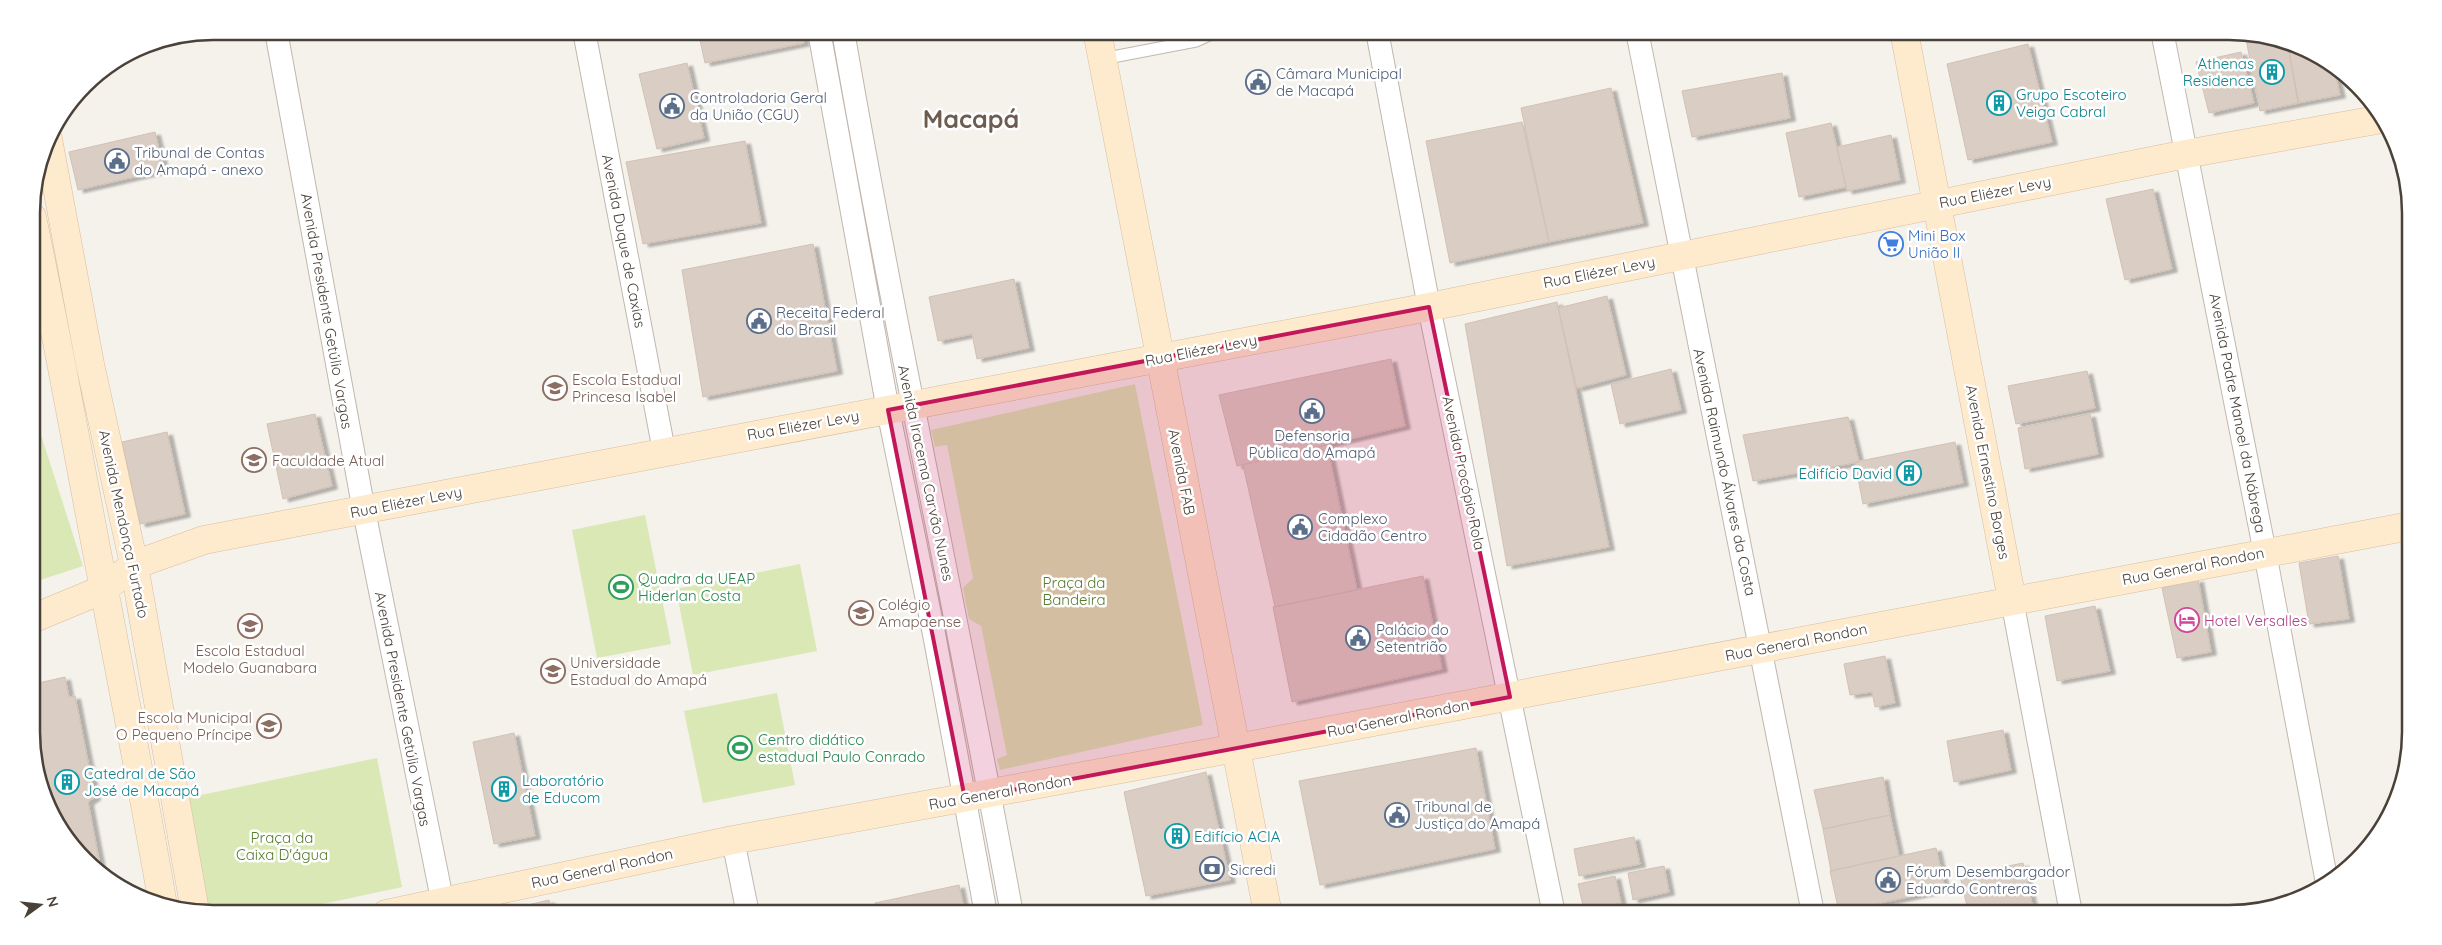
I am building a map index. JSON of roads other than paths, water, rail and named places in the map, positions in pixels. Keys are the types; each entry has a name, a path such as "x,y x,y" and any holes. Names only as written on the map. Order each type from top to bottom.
{"street":[{"name":"Avenida Presidente Getúlio Vargas","path":"278,40 364,511 442,905"},
{"name":"Avenida Duque de Caxias","path":"586,40 664,451"},
{"name":"Avenida Iracema Carvão Nunes","path":"821,40 900,407 947,569 958,629 977,797 985,905"},
{"name":"Avenida Iracema Carvão Nunes","path":"845,40 873,205 922,573 934,634 977,797 1009,905"},
{"name":"Avenida FAB","path":"1098,40 1266,905"},
{"name":"Avenida Procópio Rola","path":"1379,40 1429,307 1552,905"},
{"name":"Avenida Raimundo Álvares da Costa","path":"1640,40 1681,256 1811,905"},
{"name":"Avenida Ernestino Borges","path":"1906,40 2069,905"},
{"name":"Avenida Padre Manoel da Nóbrega","path":"2164,40 2266,553 2326,875"},
{"name":"Rua Eliézer Levy","path":"40,616 104,589 134,565 204,540 1429,307 2186,154 2375,120"},
{"name":"Avenida Mendonça Furtado","path":"47,172 134,565 194,904"},
{"name":"Avenida Mendonça Furtado","path":"40,256 139,762 162,897"},
{"path":"64,371 90,364"},
{"name":"Rua General Rondon","path":"456,905 734,840 977,797 2402,528"},
{"path":"922,573 947,569"},
{"path":"934,634 958,629"},
{"path":"139,762 168,755"},
{"path":"734,840 746,905"}],"lane":[{"path":"1102,59 1198,40"}],"place":[{"name":"Athenas Residence","path":"2272,72"},
{"name":"Câmara Municipal de Macapá","path":"1258,82"},
{"name":"Grupo Escoteiro Veiga Cabral","path":"1999,103"},
{"name":"Controladoria Geral da União (CGU)","path":"672,106"},
{"name":"Tribunal de Contas do Amapá - anexo","path":"117,161"},
{"name":"Mini Box União II","path":"1891,244"},
{"name":"Receita Federal do Brasil","path":"759,321"},
{"name":"Escola Estadual Princesa Isabel","path":"555,388"},
{"name":"Defensoria Pública do Amapá","path":"1312,411"},
{"name":"Faculdade Atual","path":"254,460"},
{"name":"Edifício David","path":"1909,473"},
{"name":"Complexo Cidadão Centro","path":"1300,527"},
{"name":"Quadra da UEAP Hiderlan Costa","path":"621,587"},
{"name":"Colégio Amapaense","path":"861,613"},
{"name":"Hotel Versalles","path":"2187,620"},
{"name":"Escola Estadual Modelo Guanabara","path":"250,626"},
{"name":"Palácio do Setentrião","path":"1358,638"},
{"name":"Universidade Estadual do Amapá","path":"553,671"},
{"name":"Escola Municipal O Pequeno Príncipe","path":"269,726"},
{"name":"Centro didático estadual Paulo Conrado","path":"740,748"},
{"name":"Catedral de São José de Macapá","path":"67,782"},
{"name":"Laboratório de Educom","path":"504,789"},
{"name":"Tribunal de Justiça do Amapá","path":"1397,815"},
{"name":"Edifício ACIA","path":"1177,836"},
{"name":"Sicredi","path":"1212,869"},
{"name":"Fórum Desembargador Eduardo Contreras","path":"1888,880"}],"district":[{"name":"Macapá","path":"971,118"}],"park label":[{"name":"Praça da Bandeira","path":"1074,590"},
{"name":"Praça da Caixa D'água","path":"282,846"}]}
